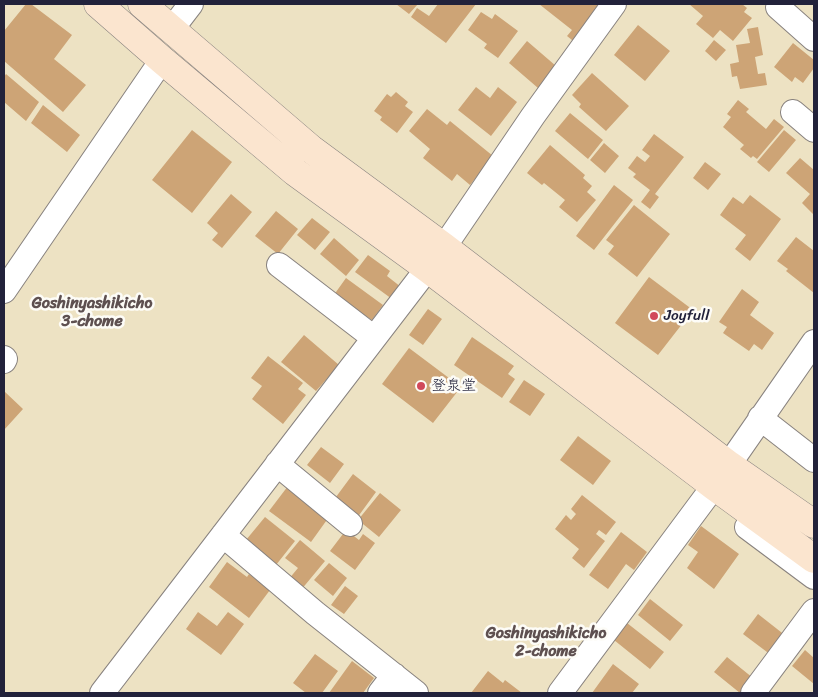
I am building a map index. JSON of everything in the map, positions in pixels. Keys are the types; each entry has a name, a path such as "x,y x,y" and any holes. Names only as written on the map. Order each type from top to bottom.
{"street":[{"path":"98,4 295,172 716,482 814,577"},
{"path":"142,4 311,149 444,247 761,520 814,559"},
{"path":"171,30 191,4"},
{"path":"102,693 426,268 444,247 533,116 614,4"},
{"path":"778,7 814,38"},
{"path":"4,291 162,60"},
{"path":"793,112 814,130"},
{"path":"278,265 374,338"},
{"path":"560,693 716,482 814,342"},
{"path":"760,418 814,460"},
{"path":"277,464 350,524"},
{"path":"716,482 778,498 814,524"},
{"path":"223,534 316,613 387,684 416,693"},
{"path":"753,693 814,611"}],"building":[{"path":"26,4 31,4 72,35 54,59 86,85 63,112 4,61 4,31"},
{"path":"396,4 418,4 409,14"},
{"path":"438,4 476,4 446,43 411,17 417,8 429,16"},
{"path":"539,4 600,4 577,44 567,36 572,30"},
{"path":"689,4 742,4 747,8 744,12 752,18 733,41 720,30 713,38 696,24 703,16"},
{"path":"481,12 492,19 495,14 518,31 498,58 484,48 487,44 468,30"},
{"path":"638,25 670,51 645,81 614,55"},
{"path":"758,27 763,55 755,57 758,74 765,73 767,85 740,89 737,76 732,77 730,64 739,62 736,45 750,43 747,29"},
{"path":"714,40 726,50 716,61 705,51"},
{"path":"527,41 556,66 538,88 509,63"},
{"path":"793,43 814,60 814,68 803,83 795,77 792,82 774,67"},
{"path":"592,73 629,106 606,131 579,107 581,104 572,95"},
{"path":"6,74 39,102 26,121 4,102 4,77"},
{"path":"476,87 490,98 498,87 517,102 491,136 458,110"},
{"path":"396,92 408,102 405,106 413,112 397,133 380,120 382,117 374,111 387,94 391,97"},
{"path":"738,100 749,109 746,112 766,129 774,119 784,127 757,159 753,156 751,158 740,149 744,145 723,127 731,117 727,114"},
{"path":"43,105 80,135 67,152 31,123"},
{"path":"427,109 447,125 450,121 493,156 470,185 457,174 452,181 423,158 430,149 409,131"},
{"path":"570,113 603,140 588,159 555,131"},
{"path":"192,130 232,162 192,213 152,180"},
{"path":"784,130 796,140 769,172 757,162"},
{"path":"654,134 684,157 655,194 659,197 650,209 641,202 650,190 633,177 636,174 628,168 637,156 645,162 650,156 642,150"},
{"path":"604,143 619,156 605,173 590,160"},
{"path":"550,145 585,175 583,178 592,186 587,192 596,200 577,222 559,207 565,200 544,183 542,185 527,173"},
{"path":"800,158 814,170 814,215 802,203 810,194 786,173"},
{"path":"705,162 721,174 708,190 693,178"},
{"path":"614,185 633,200 594,250 576,236"},
{"path":"231,194 252,212 222,248 212,240 218,233 207,223"},
{"path":"750,195 781,219 750,261 735,249 746,235 720,215 733,197 743,204"},
{"path":"634,205 670,234 637,277 608,254 614,246 606,240"},
{"path":"276,211 298,229 278,254 255,236"},
{"path":"312,218 330,232 315,250 297,235"},
{"path":"796,237 814,251 814,293 786,271 788,269 777,261"},
{"path":"334,238 359,260 346,276 320,254"},
{"path":"368,255 390,271 387,276 401,287 392,299 355,272"},
{"name":"Joyfull","path":"649,277 693,310 658,355 615,323"},
{"path":"346,278 383,305 372,320 361,313 357,319 331,299"},
{"path":"742,289 759,302 750,315 774,333 762,350 754,344 749,351 723,333 727,327 719,322"},
{"path":"428,309 442,319 423,345 409,335"},
{"path":"304,335 339,365 316,391 281,362"},
{"path":"472,337 514,366 508,374 515,379 502,398 454,365"},
{"name":"登泉堂","path":"409,348 461,387 433,423 382,384"},
{"path":"268,356 303,383 298,389 306,395 283,424 252,399 262,386 251,378"},
{"path":"524,380 545,394 530,416 509,402"},
{"path":"4,391 23,409 4,430"},
{"path":"578,436 611,461 593,485 560,460"},
{"path":"321,447 344,464 330,483 307,465"},
{"path":"353,474 376,492 357,518 333,501"},
{"path":"288,486 329,517 311,542 269,511"},
{"path":"380,493 401,510 379,537 358,520"},
{"path":"582,495 616,522 606,535 599,530 596,534 605,541 584,568 572,558 579,549 555,529 566,515 571,520 576,514 571,509"},
{"path":"265,517 295,541 276,565 246,540"},
{"path":"701,526 739,554 714,589 687,568 698,552 688,545"},
{"path":"346,530 359,540 363,534 375,543 355,570 330,551"},
{"path":"621,532 647,552 634,570 626,564 608,589 589,575"},
{"path":"300,540 325,561 301,590 288,580 298,568 285,558"},
{"path":"227,562 247,577 249,574 270,590 249,618 209,587"},
{"path":"329,563 347,578 333,596 314,580"},
{"path":"345,586 358,596 344,614 331,605"},
{"path":"650,599 683,625 670,641 638,615"},
{"path":"198,612 217,626 228,612 244,624 221,655 186,629"},
{"path":"758,614 786,636 771,655 743,634"},
{"path":"627,623 664,652 650,669 614,640"},
{"path":"805,650 814,658 814,684 792,666"},
{"path":"315,654 338,671 322,693 306,693 293,683"},
{"path":"727,657 753,678 740,693 714,672"},
{"path":"352,661 374,678 363,693 329,693"},
{"path":"613,664 639,684 632,693 592,693"},
{"path":"488,671 503,683 505,680 522,693 471,693"}],"place":[{"name":"Joyfull","path":"654,316"},
{"name":"登泉堂","path":"421,386"}],"district":[{"name":"Goshinyashikicho 3-chome","path":"92,313"},
{"name":"Goshinyashikicho 2-chome","path":"546,643"}]}
